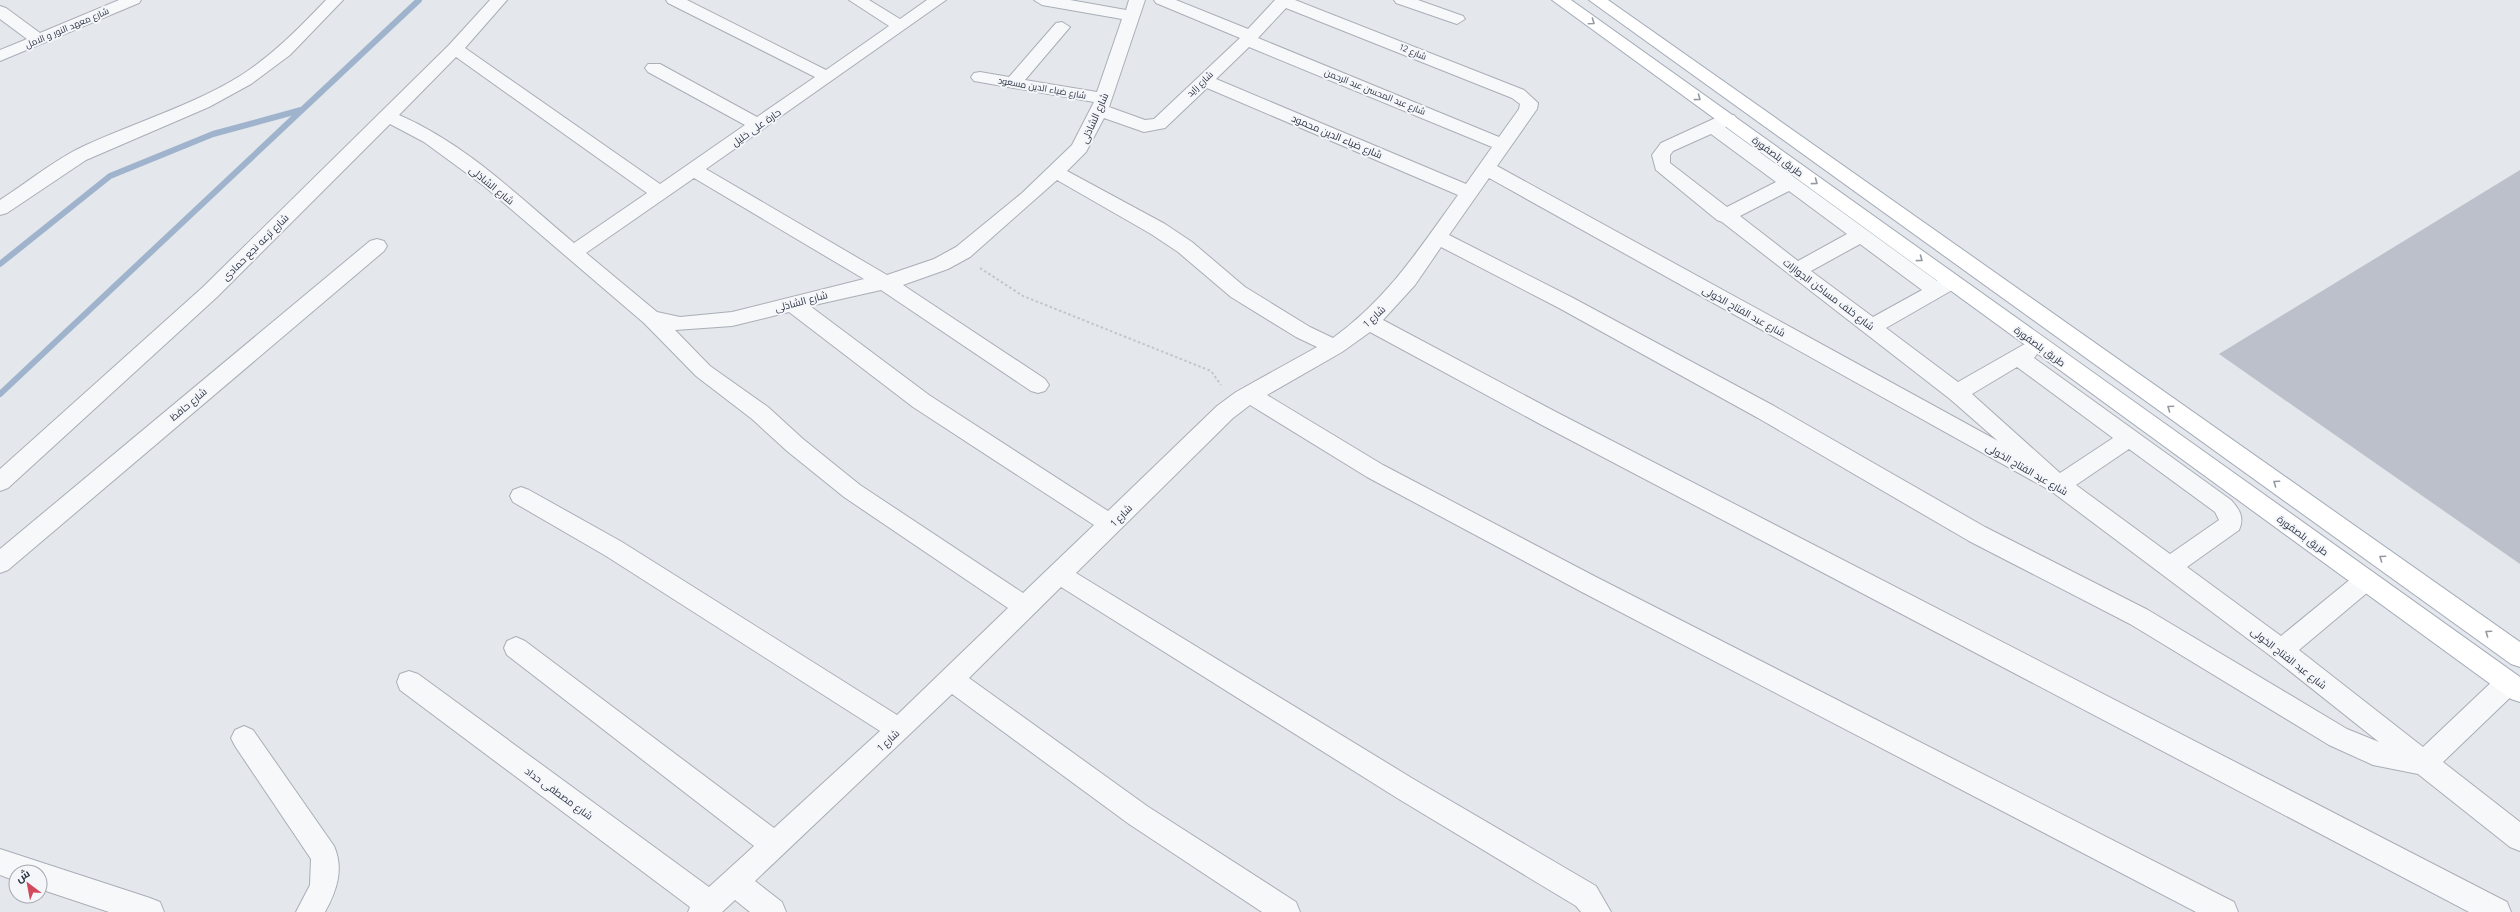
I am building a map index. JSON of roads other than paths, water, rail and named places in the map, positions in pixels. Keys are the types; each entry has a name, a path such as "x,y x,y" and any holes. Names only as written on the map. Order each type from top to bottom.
{"main road":[{"name":"طريق بلصفورة","path":"1560,0 1720,123 1944,286 2039,345 2514,687"},
{"path":"1597,0 2520,656"}],"street":[{"name":"شارع معهد النور و الامل","path":"0,56 133,0"},
{"path":"0,209 89,151 136,130 178,114 238,85 286,49 335,0"},
{"name":"شارع ترعه نجع حمادى","path":"0,482 210,292 455,50 499,0"},
{"path":"674,0 827,77"},
{"path":"857,0 901,26"},
{"name":"حارة على خليل","path":"573,253 661,194 938,0"},
{"path":"1042,0 1135,8"},
{"name":"شارع عبد المحسن عبد الرحمن","path":"1162,0 1248,38 1504,145"},
{"name":"شارع زايد","path":"1102,104 1152,126 1159,124 1248,38 1284,0"},
{"name":"شارع 12","path":"1284,0 1518,94 1529,103 1525,114"},
{"path":"1402,0 1457,19"},
{"name":"شارع الشاذلى","path":"387,116 408,124 430,136 500,189 573,253 651,318 680,324 732,319 917,274 964,252 1056,172 1080,148 1102,104 1135,8"},
{"path":"0,11 39,40"},
{"path":"1013,83 1062,28"},
{"path":"455,50 661,194"},
{"path":"654,68 758,125"},
{"name":"شارع ضياء الدين مسعود","path":"980,77 1013,83 1102,104"},
{"name":"شارع ضياء الدين محمود","path":"1204,80 1470,193"},
{"name":"شارع 1","path":"706,908 899,730 1242,400 1335,347 1369,322 1408,280 1488,169 1525,114"},
{"path":"1720,123 1790,183 1862,235 1944,286 1872,327"},
{"name":"شارع خلف مساكن الجوازات","path":"1720,123 1668,146 1659,158 1662,166 1724,216 1958,393 2059,485"},
{"name":"شارع عبد الفتاح الخولى","path":"1488,169 2059,485 2280,650 2520,838"},
{"path":"694,170 884,282 921,309 1038,385"},
{"path":"1056,172 1158,229 1185,247 1238,292 1303,332 1335,347"},
{"path":"1724,216 1790,183"},
{"path":"1797,270 1862,235"},
{"path":"1438,237 1566,303 1766,412 1977,534 2139,617 2338,737 2373,753 2424,763 2514,687"},
{"name":"شارع حافظ","path":"0,563 377,246"},
{"path":"793,304 921,401 1111,525"},
{"path":"651,318 703,371 748,403 795,445 852,491 1026,607"},
{"path":"1369,322 1576,433 2497,912"},
{"path":"1958,393 2039,345"},
{"path":"2018,357 2223,506 2230,514 2231,523 2226,528 2169,567"},
{"path":"1242,400 1581,580 2224,912"},
{"path":"2059,485 2129,438"},
{"path":"521,496 614,549 899,730"},
{"path":"1060,574 1406,789 1586,896 1597,912"},
{"path":"2280,650 2366,580"},
{"path":"516,648 775,845"},
{"path":"951,679 1138,815 1286,912"},
{"name":"شارع مصطفى حداد","path":"409,682 706,908"},
{"path":"244,738 324,855 327,869 325,884 310,912"},
{"path":"48,879 150,912"},
{"path":"734,882 772,912"}],"waterway":[{"path":"0,394 419,0"},
{"path":"0,264 110,176 213,134 301,110"}]}
